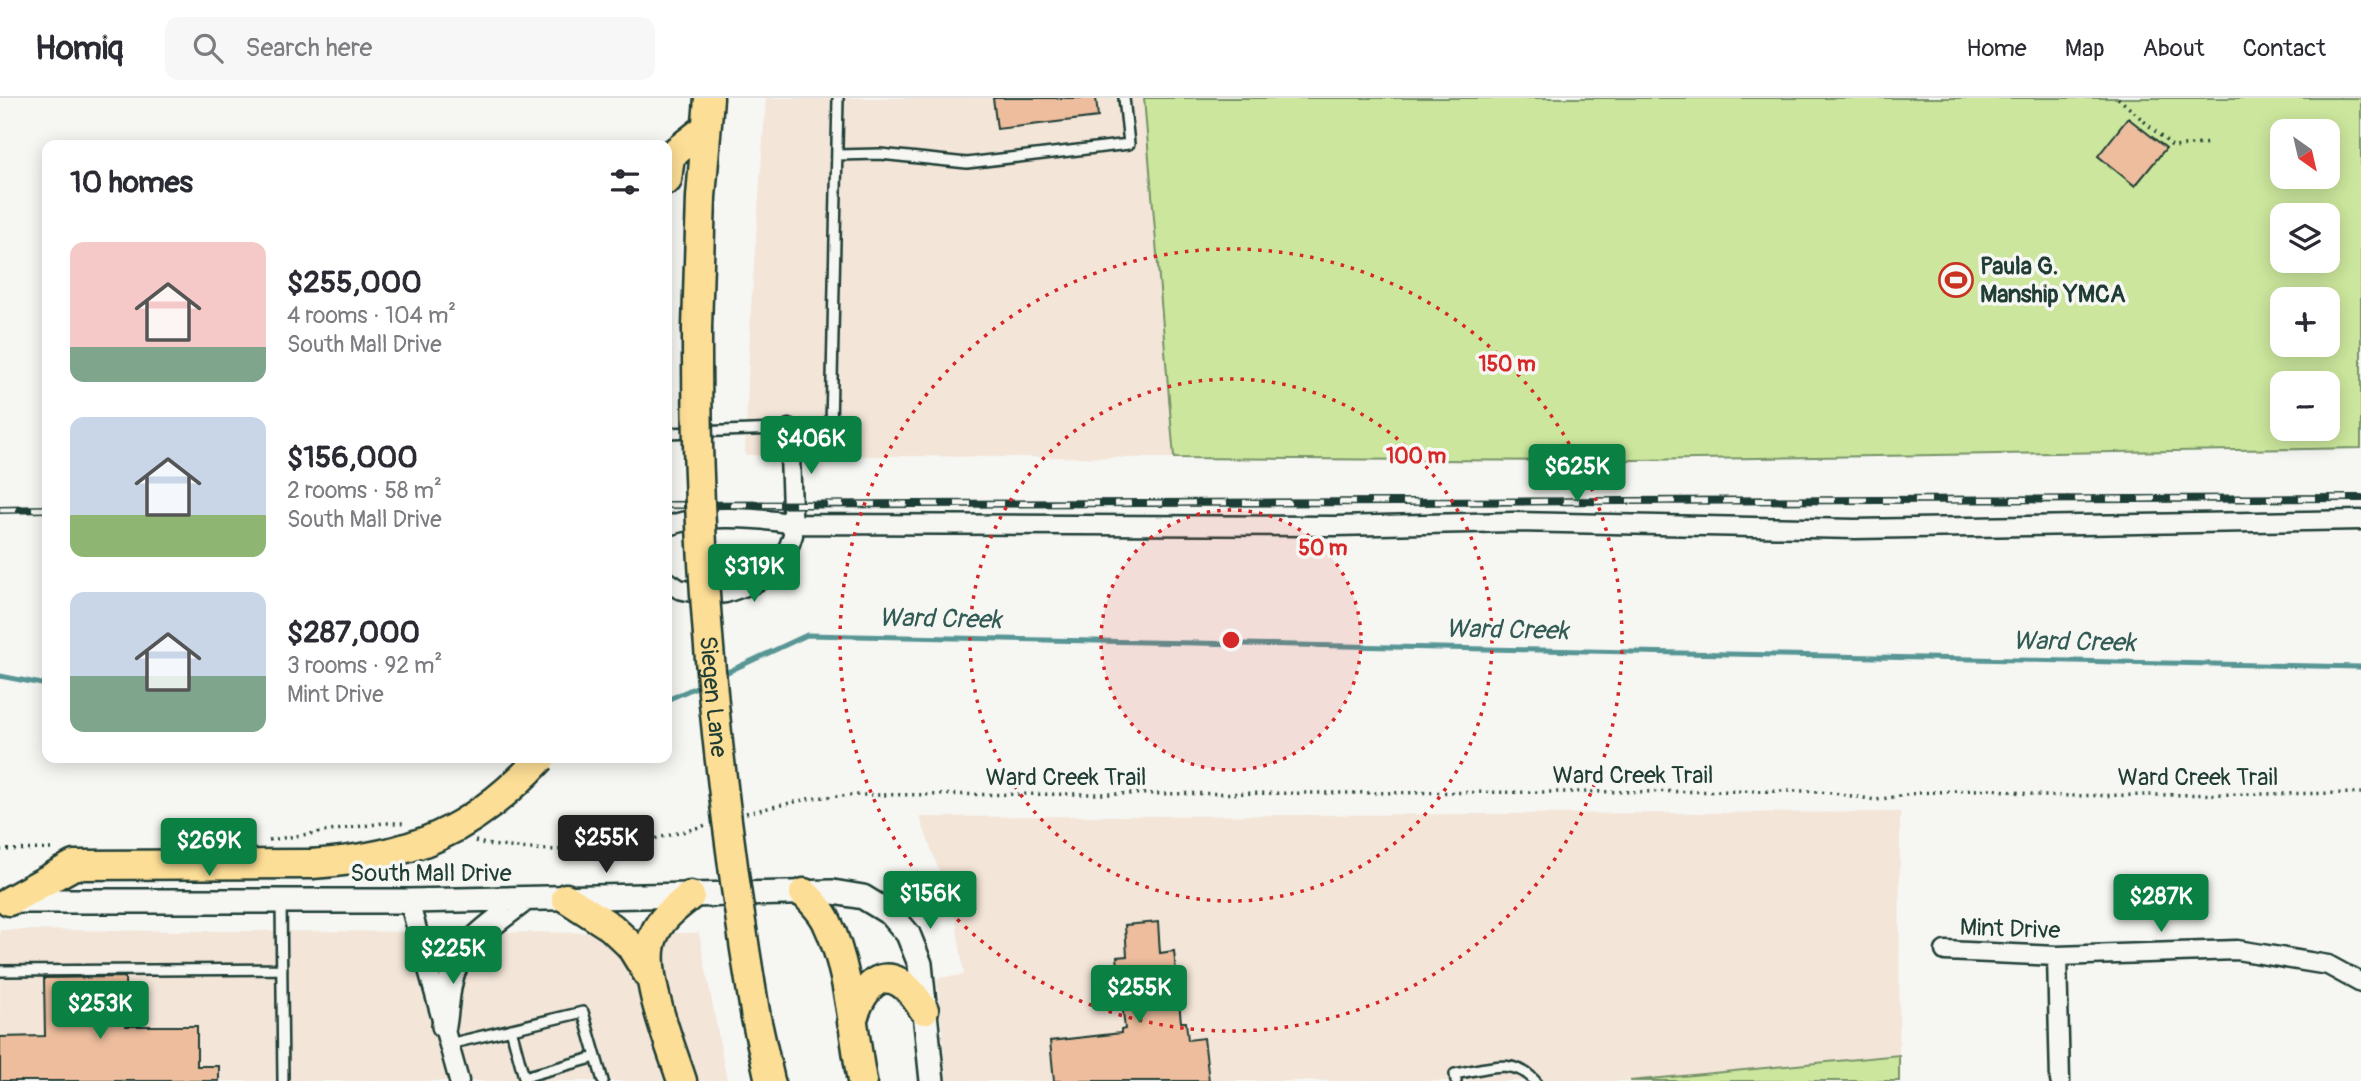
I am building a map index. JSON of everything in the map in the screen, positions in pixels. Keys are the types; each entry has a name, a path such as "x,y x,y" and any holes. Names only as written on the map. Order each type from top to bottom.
{"main road":[{"name":"Siegen Lane","path":"709,98 696,328 699,477 706,602 724,804 756,1018 770,1081"},
{"path":"672,154 706,128"},
{"path":"4,901 74,864 312,864 381,856 432,839 477,815 504,794 536,763"},
{"path":"804,893 827,922 840,959 862,1081"},
{"path":"681,1081 651,979 649,955 653,936 667,914 690,896"},
{"path":"566,898 611,927 630,945 651,979"},
{"path":"852,1022 857,1004 867,989 881,979 896,980 910,990 925,1010"}],"street":[{"path":"672,584 679,589 705,595 726,593 769,575 787,552 794,524 789,429"},
{"path":"672,524 723,519 767,519 794,524 1335,527 1513,522 1855,529 2361,520"},
{"name":"South Mall Drive","path":"4,901 409,901 833,892 863,897 891,914 908,934 920,964 932,1081"},
{"path":"447,1035 452,974 462,952 474,939 525,899"},
{"path":"409,901 459,1081"},
{"name":"Mint Drive","path":"1945,951 2057,956 2237,950 2328,965 2361,983"},
{"path":"2057,956 2060,1081"}],"lane":[{"path":"672,433 831,427 838,98"},
{"path":"837,155 880,154 967,163 1129,144 1124,98"},
{"path":"281,900 283,1081"},
{"path":"0,971 282,969"},
{"path":"447,1035 511,1029 583,1012 603,1081"},
{"path":"511,1029 525,1079 596,1058"},
{"path":"1456,1081 1455,1074 1508,1065 1526,1070 1535,1081"}],"path":[{"path":"2118,98 2173,147 2211,143"},
{"name":"Ward Creek Trail","path":"904,796 1804,791 1876,800 1918,793 1991,789 2046,796 2361,793"}],"shaded area":[{"path":"766,98 1144,98 1174,458 745,455 751,308"},
{"path":"1900,812 1899,1055 1630,1081 947,1081 937,978 964,975 956,920 920,817"},
{"path":"0,930 699,933 727,1081 0,1081"}],"green space":[{"name":"Paula G. Manship YMCA","path":"1144,98 2361,98 2361,448 1577,461 1174,458"},
{"path":"1899,1055 1899,1081 1630,1081"}],"building":[{"path":"993,98 1096,98 1098,117 997,129"},
{"path":"2128,118 2166,148 2135,186 2098,156"},
{"path":"1158,922 1160,953 1174,951 1181,1022 1186,1022 1188,1040 1204,1038 1209,1081 1054,1081 1050,1041 1121,1033 1121,1030 1125,1029 1117,957 1127,956 1125,925"},
{"path":"125,977 126,1026 197,1026 197,1066 219,1066 219,1081 0,1081 0,1037 45,1036 44,978"}],"waterway":[{"name":"Ward Creek","path":"721,675 807,635 2361,667"},
{"name":"Ward Creek","path":"0,676 42,684"},
{"name":"Ward Creek","path":"672,698 703,684"}],"railway":[{"path":"672,505 2361,498"},
{"path":"0,510 42,509"}],"place":[{"name":"Paula G. Manship YMCA","path":"1956,280"}]}
